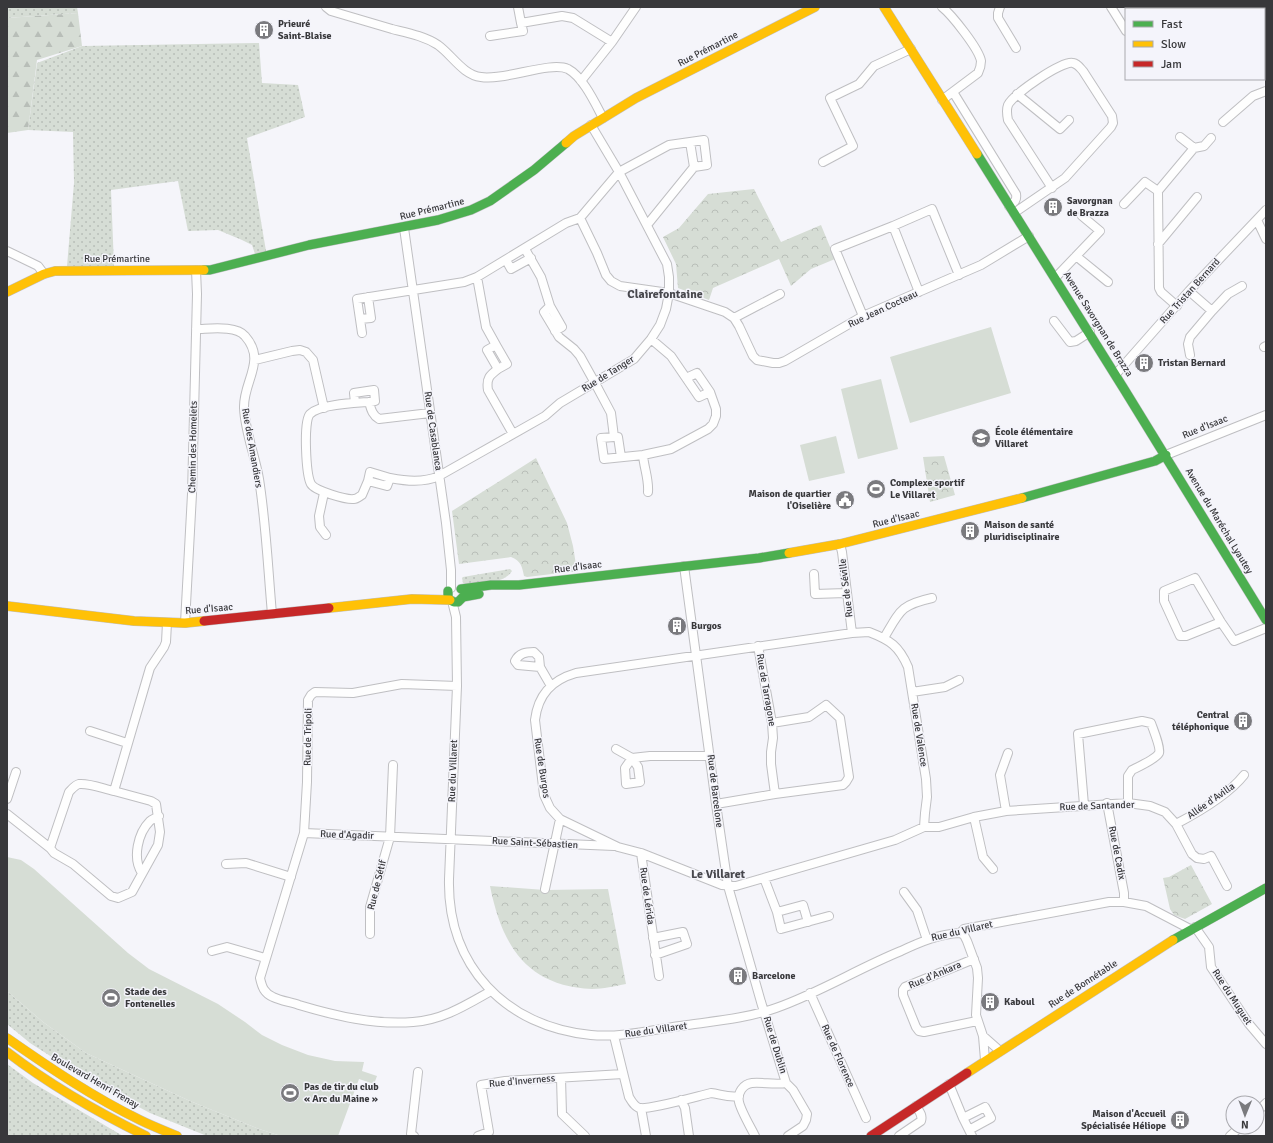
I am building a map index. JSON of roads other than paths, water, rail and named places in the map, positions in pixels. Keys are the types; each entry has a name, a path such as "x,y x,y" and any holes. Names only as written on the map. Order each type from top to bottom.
{"main road":[{"name":"Rue Prémartine","path":"7,292 44,274 61,271 210,270 223,268 309,245 404,228 471,210 490,202 534,170 574,136 636,98 815,7"},
{"name":"Avenue Savorgnan de Brazza","path":"884,7 973,149 1056,277 1166,455"},
{"name":"Rue d'Isaac","path":"7,606 126,620 185,623 455,594 491,585 519,585 759,558 840,544 1027,497 1105,476 1166,455"},
{"name":"Avenue du Maréchal Lyautey","path":"1166,455 1266,620"},
{"name":"Rue de Bonnétable","path":"871,1136 1000,1050 1193,928 1266,888"},
{"name":"Boulevard Henri Frenay","path":"7,1038 53,1070 96,1096 140,1120 177,1136"},
{"path":"7,1052 43,1079 110,1118 146,1136"}],"street":[{"path":"326,7 331,11 414,34 429,40 446,52 463,68 480,77 500,77 560,67 575,73 603,118"},
{"path":"490,36 522,31 518,7"},
{"path":"581,81 612,42 636,7"},
{"path":"942,7 949,12 978,53 981,61 981,68 978,73 942,100"},
{"path":"1000,7 998,18 1016,48"},
{"path":"1111,7 1125,29"},
{"path":"521,23 562,16 573,18 612,42"},
{"path":"823,162 853,146 830,98 859,84 874,66 911,49"},
{"path":"1012,209 1052,188 1065,178 1108,132 1113,123 1112,116 1079,66 1074,63 1061,65 1017,94 1008,106 1008,120 1052,188"},
{"path":"1223,122 1253,96 1266,91"},
{"path":"953,92 1016,194 1016,199 1012,209"},
{"path":"1017,94 1060,129 1069,120"},
{"name":"Rue de Tanger","path":"324,492 354,499 362,495 368,481 387,486 390,478 408,481 434,478 545,416 560,403 596,383 634,359 651,339 660,325 666,309 669,293 667,264 648,225 591,125"},
{"path":"1180,137 1194,148"},
{"path":"1176,306 1161,292 1159,288 1158,191 1194,148 1204,146 1211,138"},
{"path":"362,333 357,298 413,291 464,282 478,277 566,224 580,218 619,172 669,145 704,140 707,165 694,167 648,225"},
{"path":"973,149 983,140"},
{"path":"690,142 694,167"},
{"path":"1124,204 1145,182 1158,191"},
{"path":"1158,244 1198,197"},
{"path":"863,316 835,249 932,209 959,275"},
{"name":"Rue Tristan Bernard","path":"1116,374 1189,291 1266,210"},
{"path":"1056,277 1100,231 1082,216"},
{"path":"580,218 598,253 606,275 611,281 620,286 669,293 726,312 734,318 780,294"},
{"path":"1257,220 1266,239"},
{"path":"893,226 919,292"},
{"name":"Rue de Casablanca","path":"404,228 455,594"},
{"name":"Rue Jean Cocteau","path":"734,318 753,356 757,360 779,363 863,316 981,265 1029,236"},
{"path":"525,249 541,277 550,306 544,312 559,337 580,356 596,383 611,413 614,437"},
{"path":"7,251 38,266 44,274"},
{"path":"1076,256 1108,282"},
{"path":"506,260 511,269 531,258"},
{"name":"Chemin des Homelets","path":"185,623 192,494 197,294 196,270"},
{"path":"478,277 486,327 496,345 487,350 498,369 488,377 488,390 513,434"},
{"path":"1190,354 1188,344 1190,337 1228,294 1242,286"},
{"path":"1189,291 1212,311"},
{"path":"1054,321 1070,342 1076,341 1090,332"},
{"path":"196,329 236,330 244,335 250,342 255,360 292,351 300,350 306,352 312,360 324,408"},
{"path":"651,339 671,356 699,397 710,392"},
{"name":"Rue des Amandiers","path":"255,360 254,370 247,384 244,407 250,446 259,479 272,614"},
{"path":"621,457 618,437 601,438 604,459 643,455 671,449 708,429 713,424 716,416 716,408 710,392 697,373 686,378"},
{"path":"326,535 320,527 318,516 324,492 316,489 311,484 305,433 306,424 308,415 324,408 375,401 374,390 354,393 355,403"},
{"path":"370,402 373,414 379,419 430,413"},
{"name":"Rue d'Isaac","path":"1166,455 1266,415"},
{"path":"643,455 644,469 648,478 648,492"},
{"name":"Rue de Séville","path":"840,544 852,633"},
{"name":"Rue de Barcelone","path":"684,566 728,886 764,1011"},
{"path":"814,574 815,594 846,593"},
{"path":"1221,622 1186,636 1180,636 1164,601 1164,591 1195,578 1234,641 1266,628"},
{"name":"Rue du Villaret","path":"455,594 457,686 448,895 454,926 460,944 474,970 491,990 516,1011 527,1018 544,1025 592,1036 614,1036 731,1018 776,1008 881,959 927,940 960,933 964,929 1108,902 1124,902 1146,906 1193,928"},
{"path":"884,638 899,614 906,606 918,601 932,598"},
{"path":"114,791 150,668 166,642 167,623"},
{"name":"Rue de Valence","path":"696,655 852,633 870,632 884,638 894,645 903,656 908,667 926,779 927,797 924,827"},
{"name":"Rue de Tarragone","path":"758,646 774,738 771,752 771,764 775,794"},
{"name":"Rue de Burgos","path":"696,655 576,673 562,677 551,686 540,700 536,709 535,720 544,795 550,808 560,819 618,846 641,853 728,886"},
{"path":"540,668 551,686"},
{"path":"912,692 945,687 959,680"},
{"name":"Rue de Tripoli","path":"457,686 402,684 353,693 315,692 311,695 308,700 307,782 304,833 260,978 262,988 272,997 335,1016 376,1022 414,1022 438,1017 457,1010 491,990"},
{"path":"716,804 842,784 846,782 849,777 840,718 826,705 809,717 772,723"},
{"path":"1084,805 1078,734 1142,721 1151,723 1159,748 1158,753 1155,757 1132,770 1128,776 1128,803"},
{"path":"90,731 127,743"},
{"path":"616,749 632,758 650,756 710,756"},
{"path":"1006,811 1000,775 1008,753"},
{"path":"390,837 393,765"},
{"path":"7,799 16,772"},
{"name":"Allée d'Avilla","path":"1176,824 1198,812 1239,782 1244,775"},
{"path":"7,814 50,848 54,853 73,864 111,896 118,898 132,892 158,845 160,832 159,816 156,804 114,791 86,784 78,784 69,792 50,848"},
{"name":"Rue de Santander","path":"924,827 939,827 974,817 1006,811 1128,803 1150,806 1165,812 1176,824 1192,854 1197,858 1204,859 1211,856 1227,886"},
{"name":"Rue de Cadix","path":"1107,804 1124,893 1124,902"},
{"path":"142,872 137,864 136,855 139,842 144,830 151,820 159,816"},
{"path":"974,817 983,857 993,869"},
{"path":"545,889 560,819"},
{"path":"728,886 736,886 895,840 924,827"},
{"name":"Rue d'Agadir","path":"304,833 451,839"},
{"name":"Rue de Sétif","path":"370,934 370,907 390,837"},
{"name":"Rue Saint-Sébastien","path":"451,839 618,846"},
{"name":"Rue de Lérida","path":"641,853 658,976"},
{"path":"226,864 246,863 291,877"},
{"path":"764,878 777,912 781,929 829,916"},
{"path":"904,892 917,910 927,940"},
{"path":"777,912 803,905 808,922"},
{"name":"Rue du Muguet","path":"1193,928 1209,948 1212,967 1249,1024 1266,1044"},
{"name":"Rue de Lérida","path":"653,938 683,932 687,944 655,955"},
{"path":"960,933 967,941 974,959 978,978 976,1021 983,1036 988,1042 1000,1050"},
{"path":"212,951 227,947 265,958"},
{"name":"Rue d'Ankara","path":"974,959 905,987 903,990 903,995 919,1031 924,1032 976,1021"},
{"name":"Rue de Florence","path":"810,993 866,1118"},
{"name":"Rue de Dublin","path":"764,1011 786,1083 793,1090 807,1114 803,1126 788,1136"},
{"path":"614,1036 628,1097 634,1106 640,1108 656,1106 711,1094 733,1097 739,1096"},
{"path":"983,1036 985,1060"},
{"path":"414,1136 411,1134 418,1072"},
{"name":"Rue d'Inverness","path":"478,1136 489,1132 481,1085 505,1081 623,1074"},
{"path":"561,1078 562,1114 585,1136"},
{"path":"755,1136 739,1101 740,1090 745,1085 751,1083 786,1083"},
{"path":"949,1084 963,1118 970,1133 991,1118 985,1107 963,1118"},
{"path":"681,1100 685,1108 689,1136"},
{"path":"899,1136 921,1121 921,1113 916,1106"},
{"path":"640,1108 646,1136"}],"place":[{"name":"Prieuré Saint-Blaise","path":"264,30"},
{"name":"Savorgnan de Brazza","path":"1053,207"},
{"name":"Tristan Bernard","path":"1144,363"},
{"name":"École élémentaire Villaret","path":"981,438"},
{"name":"Complexe sportif Le Villaret","path":"876,489"},
{"name":"Maison de quartier l'Oiselière","path":"845,500"},
{"name":"Maison de santé pluridisciplinaire","path":"970,531"},
{"name":"Burgos","path":"677,626"},
{"name":"Central téléphonique","path":"1243,721"},
{"name":"Barcelone","path":"738,976"},
{"name":"Stade des Fontenelles","path":"111,998"},
{"name":"Kaboul","path":"990,1002"},
{"name":"Pas de tir du club « Arc du Maine »","path":"290,1093"},
{"name":"Maison d'Accueil Spécialisée Héliope","path":"1180,1120"}],"district":[{"name":"Clairefontaine","path":"665,294"},
{"name":"Le Villaret","path":"718,874"}]}
